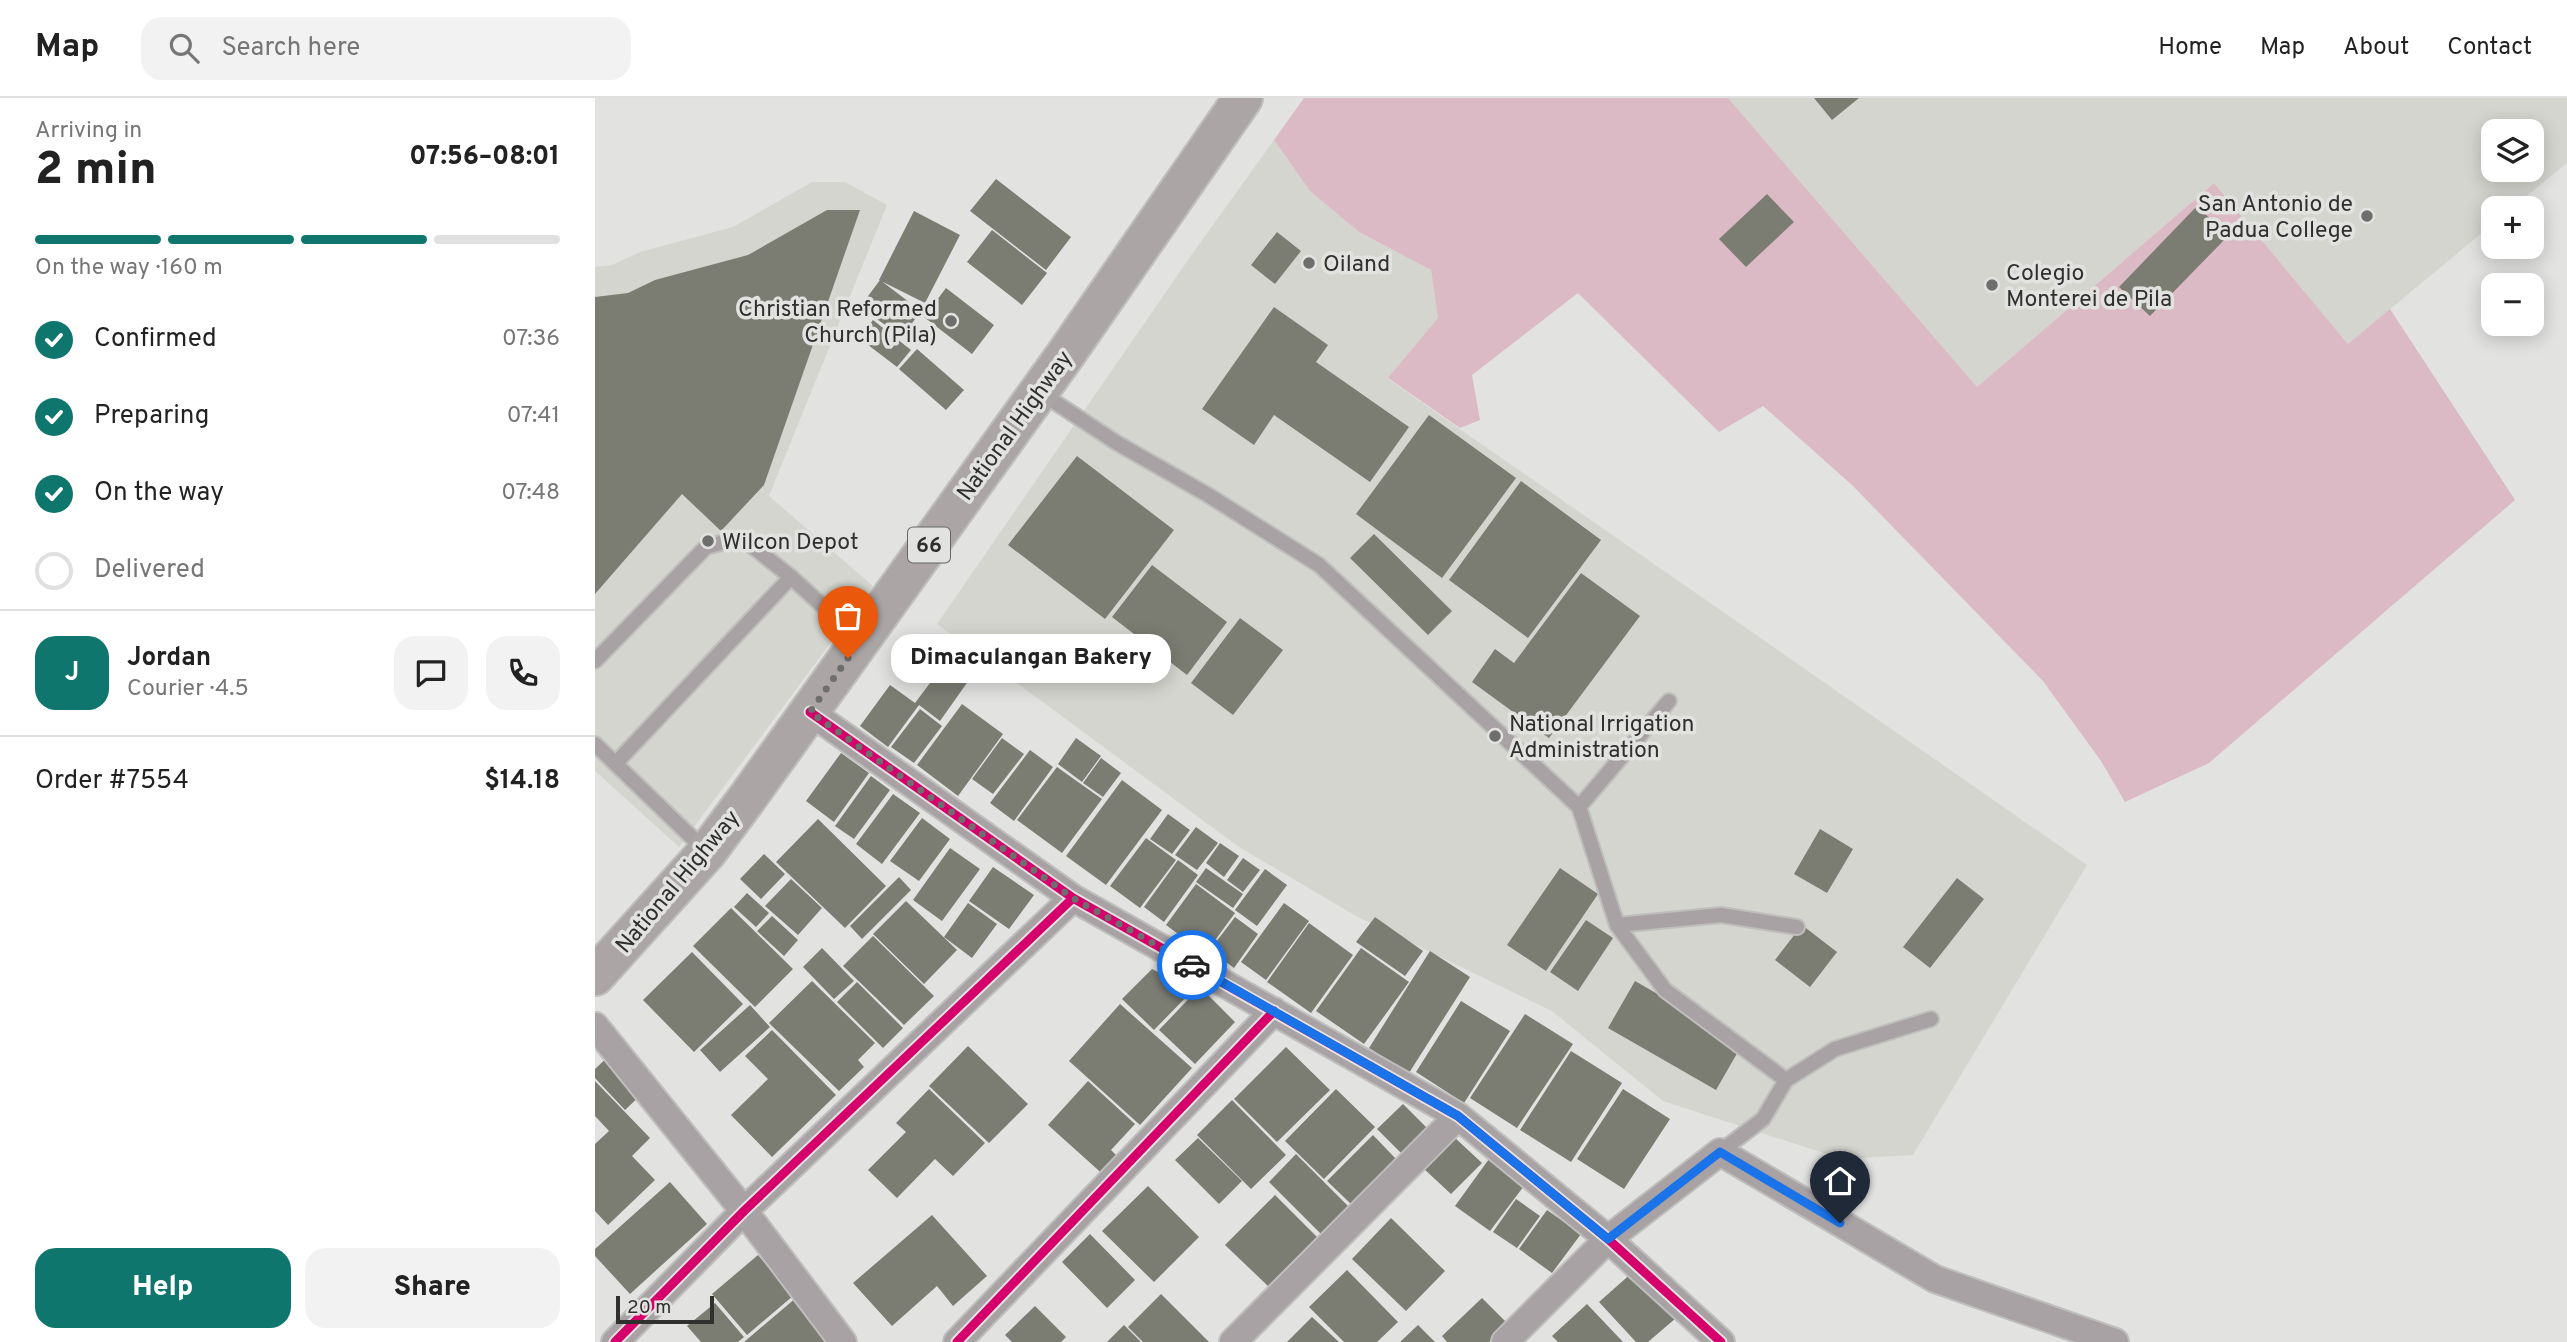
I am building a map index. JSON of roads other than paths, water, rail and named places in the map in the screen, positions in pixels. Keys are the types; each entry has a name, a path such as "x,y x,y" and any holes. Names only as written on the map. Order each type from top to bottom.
{"main road":[{"name":"National Highway","path":"595,976 707,852 1039,392 1243,98"}],"street":[{"path":"810,712 1073,898 1458,1116 1608,1239 1721,1342"},
{"path":"615,1342 744,1211 1073,898"},
{"path":"957,1342 1274,1011"},
{"path":"595,1026 744,1211 843,1342"},
{"path":"1233,1342 1458,1116"},
{"path":"1505,1342 1608,1239 1720,1152 1935,1279 2115,1342"}],"lane":[{"path":"1039,392 1117,443 1208,495 1319,565 1579,807 1617,925 1665,990 1786,1080"},
{"path":"595,661 706,547 728,541 747,542 791,577 860,640"},
{"path":"616,763 791,577"},
{"path":"1579,807 1668,701"},
{"path":"595,744 707,852"},
{"path":"1617,925 1721,915 1797,927"},
{"path":"1720,1152 1763,1119 1786,1080 1835,1049 1931,1019"}],"place":[{"name":"San Antonio de Padua College","path":"2367,216"},
{"name":"Oiland","path":"1309,263"},
{"name":"Colegio Monterei de Pila","path":"1992,285"},
{"name":"Christian Reformed Church (Pila)","path":"951,321"},
{"name":"Wilcon Depot","path":"708,541"},
{"name":"Dimaculangan Bakery","path":"848,658"},
{"name":"National Irrigation Administration","path":"1495,736"}]}
